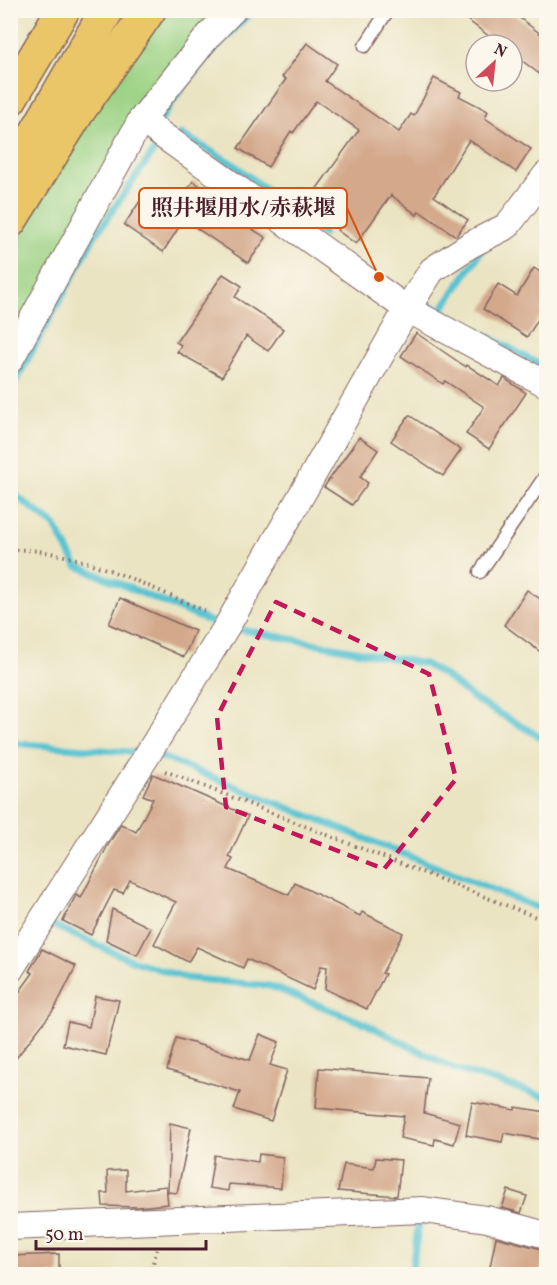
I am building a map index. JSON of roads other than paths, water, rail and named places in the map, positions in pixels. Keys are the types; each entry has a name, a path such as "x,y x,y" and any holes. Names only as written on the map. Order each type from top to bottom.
{"highway":[{"path":"10,99 63,10"},
{"path":"10,178 107,10"},
{"path":"10,221 77,113 149,10"}],"street":[{"path":"10,360 141,120 209,35 233,10"},
{"path":"141,120 407,309 546,384"},
{"path":"10,970 230,621 407,309 432,270 470,245 507,226 546,176"},
{"path":"10,1227 423,1210 487,1219 546,1235"}],"lane":[{"path":"365,46 388,10"},
{"path":"480,572 546,475"}],"waterway":[{"path":"159,127 173,100 215,50 253,10"},
{"path":"181,134 233,164 323,234"},
{"path":"10,392 94,237 155,149 157,138"},
{"path":"538,169 546,156"},
{"path":"441,311 484,247"},
{"path":"419,299 546,368"},
{"path":"10,491 54,525 77,566 222,625"},
{"path":"232,628 425,664 445,676 477,701 546,740"},
{"path":"10,743 142,753"},
{"path":"153,756 164,758 546,911"},
{"path":"52,925 131,960 186,978 270,986 366,1024 455,1069 546,1097"},
{"path":"411,1274 419,1223"}],"place":[{"name":"照井堰用水/赤萩堰","path":"379,277"}]}
